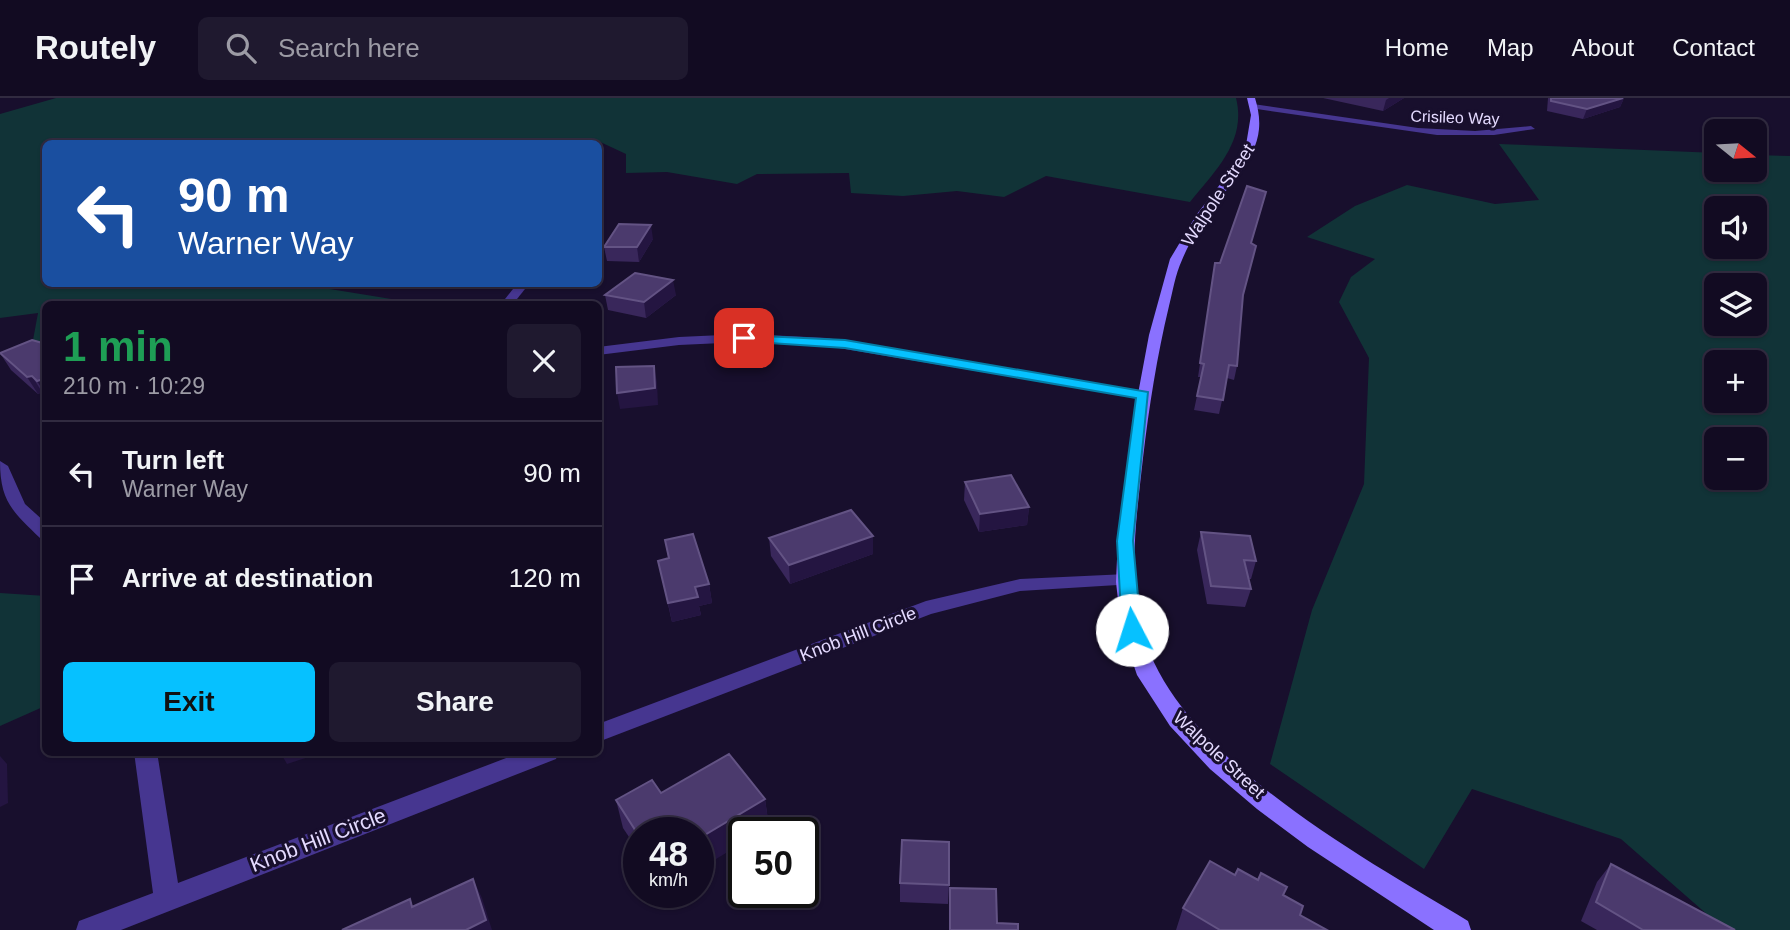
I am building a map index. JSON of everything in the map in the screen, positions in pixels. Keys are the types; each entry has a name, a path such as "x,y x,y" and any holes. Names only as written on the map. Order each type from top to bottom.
{"main road":[{"name":"Walpole Street","path":"1252,102 1257,123 1251,148 1206,209 1175,261 1143,395 1125,541 1132,630 1147,671 1176,720 1241,781 1329,848 1458,930"}],"street":[{"name":"Crisileo Way","path":"1252,102 1403,129 1493,133 1531,129"},
{"path":"509,301 521,287"},
{"path":"602,351 679,341 744,338 827,342 1143,395"},
{"path":"0,466 17,506 42,530"},
{"name":"Knob Hill Circle","path":"602,731 926,608 1020,585 1127,580"},
{"path":"146,756 167,898"},
{"name":"Knob Hill Circle","path":"89,930 538,756"}],"green space":[{"path":"56,98 1236,98 1238,114 1233,142 1218,167 1190,202 1046,176 1004,197 957,191 903,196 851,193 849,173 757,174 737,184 667,172 626,173 626,154 602,143 602,140 42,140 42,287 317,287 404,301 42,301 42,349 31,351 38,313 0,318 0,114"},
{"path":"1499,144 1704,152 1704,182 1768,182 1768,155 1790,156 1790,930 1725,930 1621,839 1472,789 1424,869 1270,764 1312,610 1364,484 1369,358 1339,302 1351,277 1375,259 1307,237 1355,206 1407,185 1495,204 1539,200"},
{"path":"0,593 42,596 42,707 0,726"}],"building":[{"path":"1551,98 1623,98 1587,109 1551,101"},
{"path":"1247,186 1266,192 1251,243 1256,246 1243,295 1237,366 1229,365 1223,400 1197,396 1204,364 1200,363 1215,263 1220,263"},
{"path":"619,224 651,225 637,247 604,247"},
{"path":"635,273 673,280 644,302 605,295"},
{"path":"32,340 42,343 42,379 37,381 32,376 27,377 0,353"},
{"path":"654,366 655,388 617,393 616,367"},
{"path":"1011,475 1029,507 980,514 965,482"},
{"path":"851,510 873,536 789,565 769,538"},
{"path":"1201,532 1250,536 1256,561 1244,560 1251,589 1211,586"},
{"path":"693,534 709,584 695,587 698,597 668,603 658,561 669,558 665,540"},
{"path":"729,754 765,799 735,817 728,817 728,821 714,829 714,817 627,817 616,800 652,780 661,793"},
{"path":"902,840 949,842 949,885 900,883"},
{"path":"1210,861 1235,875 1238,869 1258,880 1261,873 1287,887 1283,895 1303,906 1300,915 1327,930 1220,930 1183,908"},
{"path":"1611,864 1735,930 1643,930 1596,902"},
{"path":"473,879 486,920 466,930 342,930 410,899 412,907"},
{"path":"950,888 996,889 997,923 1018,924 1018,930 950,930"}],"route":[{"path":"744,338 845,344 1143,395 1125,541 1132,630"}]}
